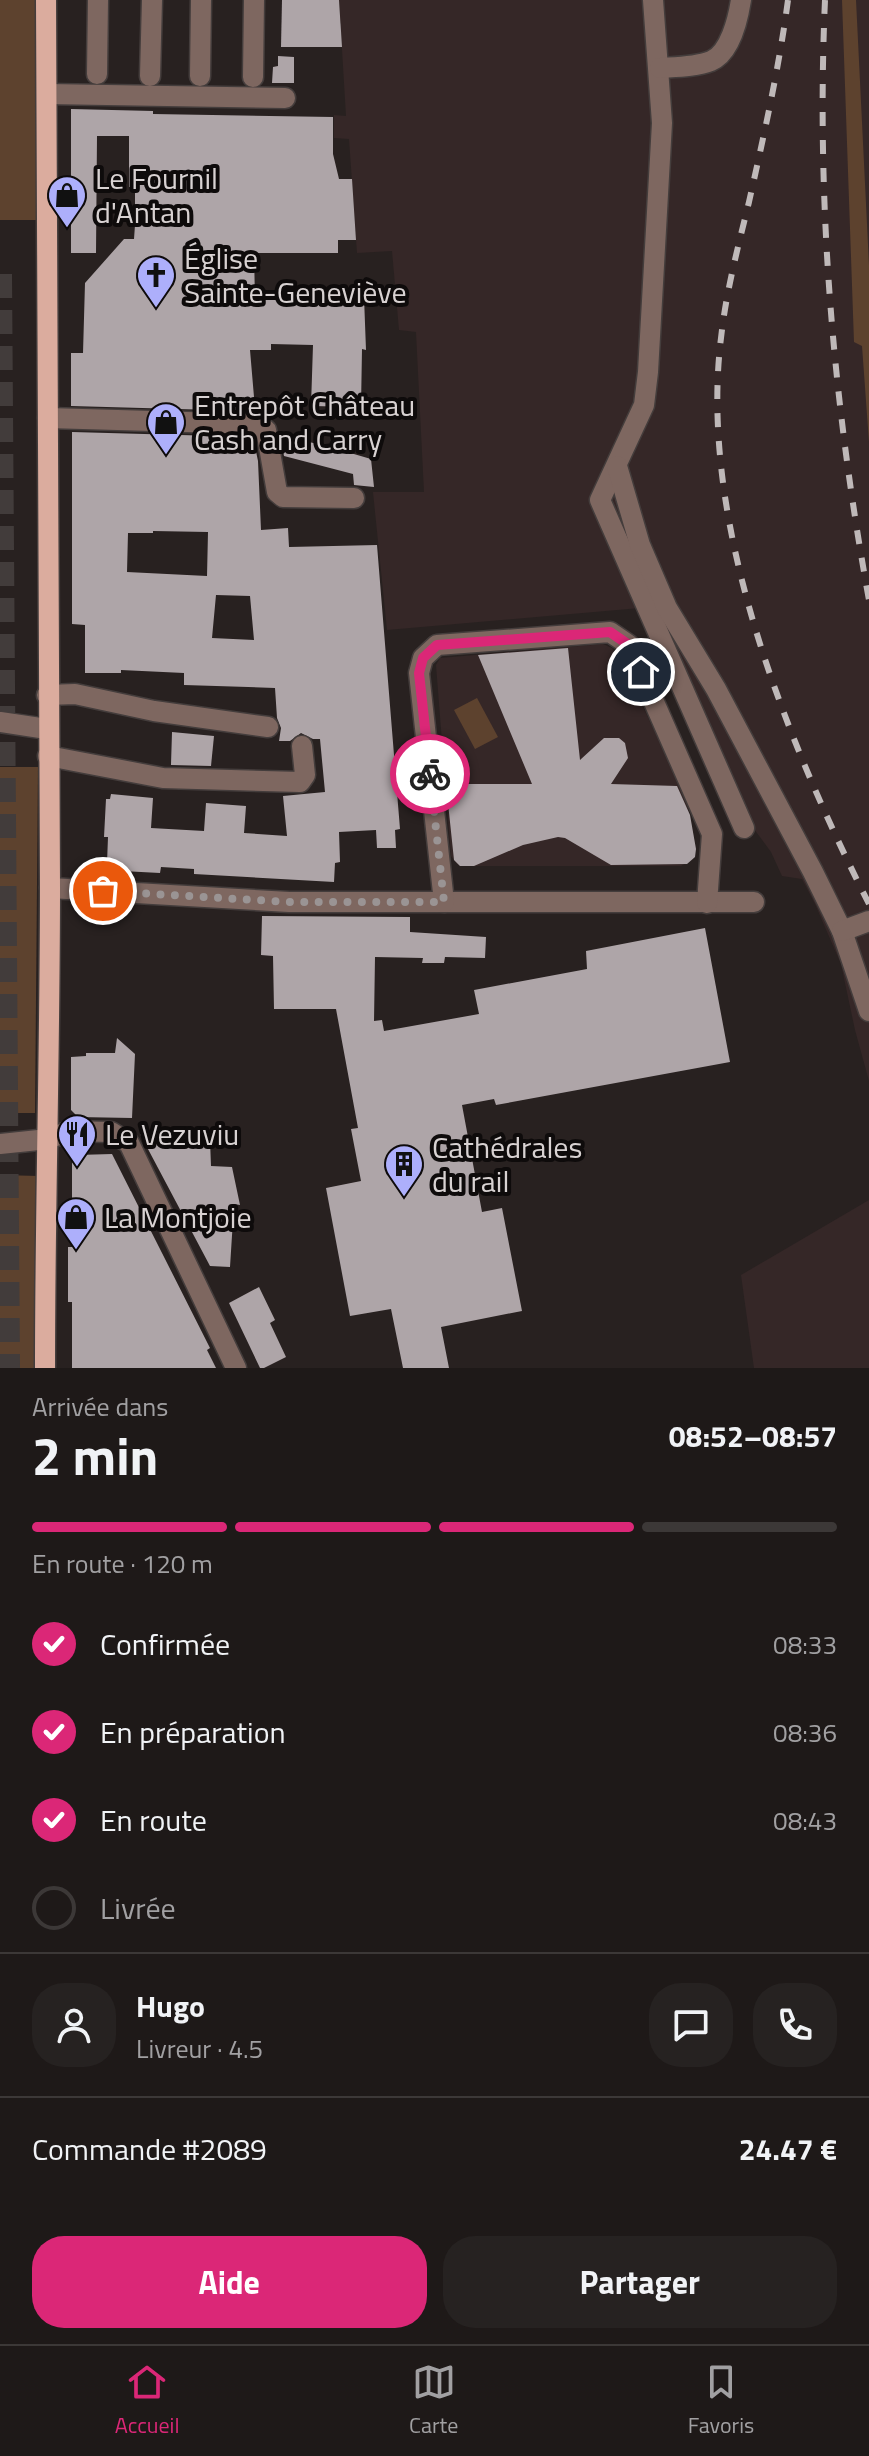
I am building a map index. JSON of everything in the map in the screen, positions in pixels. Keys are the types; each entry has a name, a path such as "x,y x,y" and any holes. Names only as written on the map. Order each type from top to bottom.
{"main road":[{"path":"45,1368 50,888 46,0"}],"street":[{"path":"97,74 98,0"},
{"path":"150,76 152,0"},
{"path":"200,76 201,0"},
{"path":"253,77 254,0"},
{"path":"653,0 662,123 648,372 644,405 600,500 744,828"},
{"path":"660,68 712,61 732,34 741,0"},
{"path":"47,94 285,98"},
{"path":"48,418 257,424 266,430 277,492 283,497 354,498"},
{"path":"617,466 640,545 667,608 773,794 842,931 869,1011"},
{"path":"444,902 419,673 423,658 437,645 610,632 629,645 712,834 707,903"},
{"path":"47,695 75,694 154,711 268,727"},
{"path":"0,722 47,729"},
{"path":"48,756 163,778 300,782 305,775 302,746"},
{"path":"50,888 289,902 754,902"},
{"path":"842,931 869,921"},
{"path":"0,1144 48,1139 69,1131 111,1132 129,1143 236,1368"}],"shaded area":[{"path":"0,0 37,0 37,220 0,220"},
{"path":"339,0 869,0 869,1081 841,964 815,904 802,879 782,876 771,852 754,829 640,608 387,630 373,492 424,492 416,332 399,330 392,251 357,253 349,139 334,138 334,115 346,116"},
{"path":"842,0 856,0 869,265 869,442 862,346 854,342"},
{"path":"603,644 612,648 623,665 686,797 696,849 693,859 681,866 457,864 451,856 436,665 440,658"},
{"path":"477,698 498,737 475,749 454,710"},
{"path":"0,767 38,767 35,1113 0,1113"},
{"path":"0,1175 39,1176 37,1368 0,1368"},
{"path":"869,1200 869,1368 754,1368 741,1275"}],"building":[{"path":"282,0 339,0 342,47 281,47"},
{"path":"278,56 294,57 294,83 272,83 273,67 278,66"},
{"path":"71,109 153,111 153,114 333,117 333,154 339,179 352,179 356,240 338,240 338,253 254,253 255,300 295,300 295,296 322,298 321,291 354,291 355,297 364,297 366,350 362,349 361,407 311,406 313,345 271,344 271,350 250,350 254,397 249,399 249,411 71,406 71,353 83,353 85,283 124,239 134,239 135,187 129,187 129,136 97,136 96,253 71,253"},
{"path":"72,432 253,437 258,461 261,530 288,528 289,547 377,545 400,829 395,830 396,848 377,848 376,830 339,832 340,862 335,863 334,882 194,874 194,869 161,867 160,873 122,871 122,865 107,863 108,837 104,837 106,799 110,799 111,794 153,798 151,828 204,831 206,803 246,806 244,833 287,836 283,796 325,792 320,739 301,733 290,741 279,741 281,728 277,718 275,688 184,685 184,673 121,670 121,673 85,673 85,625 72,624","holes":["208,532 207,576 127,572 128,533","216,595 250,596 254,640 212,638"]},
{"path":"280,436 371,459 374,487 354,485 353,474 284,456"},
{"path":"568,648 580,760 604,738 619,738 625,743 628,758 611,784 677,786 690,815 696,849 695,857 687,864 611,865 558,837 523,845 474,866 460,866 454,860 446,784 532,784 478,655"},
{"path":"172,732 214,736 211,766 171,765"},
{"path":"262,916 410,917 410,932 486,937 485,958 445,957 444,963 422,963 423,958 375,957 374,1021 382,1020 384,1031 479,1014 474,990 587,969 586,951 705,928 730,1062 496,1105 494,1099 462,1105 482,1212 502,1208 522,1311 441,1327 449,1368 403,1368 391,1309 350,1316 326,1188 361,1181 351,1129 358,1128 336,1009 274,1009 273,956 261,955"},
{"path":"117,1038 135,1054 132,1118 78,1117 71,1110 71,1057 86,1056 86,1053 115,1053"},
{"path":"140,1134 210,1140 211,1166 232,1167 240,1205 234,1204 230,1267 210,1266"},
{"path":"112,1154 210,1348 207,1350 216,1368 72,1368 68,1247 72,1247 72,1160 77,1155"},
{"path":"259,1287 275,1320 270,1323 286,1357 264,1368 260,1368 229,1303"}],"tunnel":[{"path":"0,274 8,1368"}],"railway":[{"path":"788,0 771,101 723,321 717,409 723,482 736,556 780,703 838,841 869,904"},
{"path":"825,0 823,151 830,302 846,451 869,600"}],"way so far":[{"path":"103,891 289,902 444,902 430,774"}],"place":[{"name":"Le Fournil d'Antan","path":"67,229"},
{"name":"Église Sainte-Geneviève","path":"156,309"},
{"name":"Entrepôt Château Cash and Carry","path":"166,456"},
{"name":"Le Vezuviu","path":"77,1168"},
{"name":"Cathédrales du rail","path":"404,1198"},
{"name":"La Montjoie","path":"76,1251"}],"route":[{"path":"430,774 419,673 423,658 437,645 610,632 629,645 641,672"}]}
